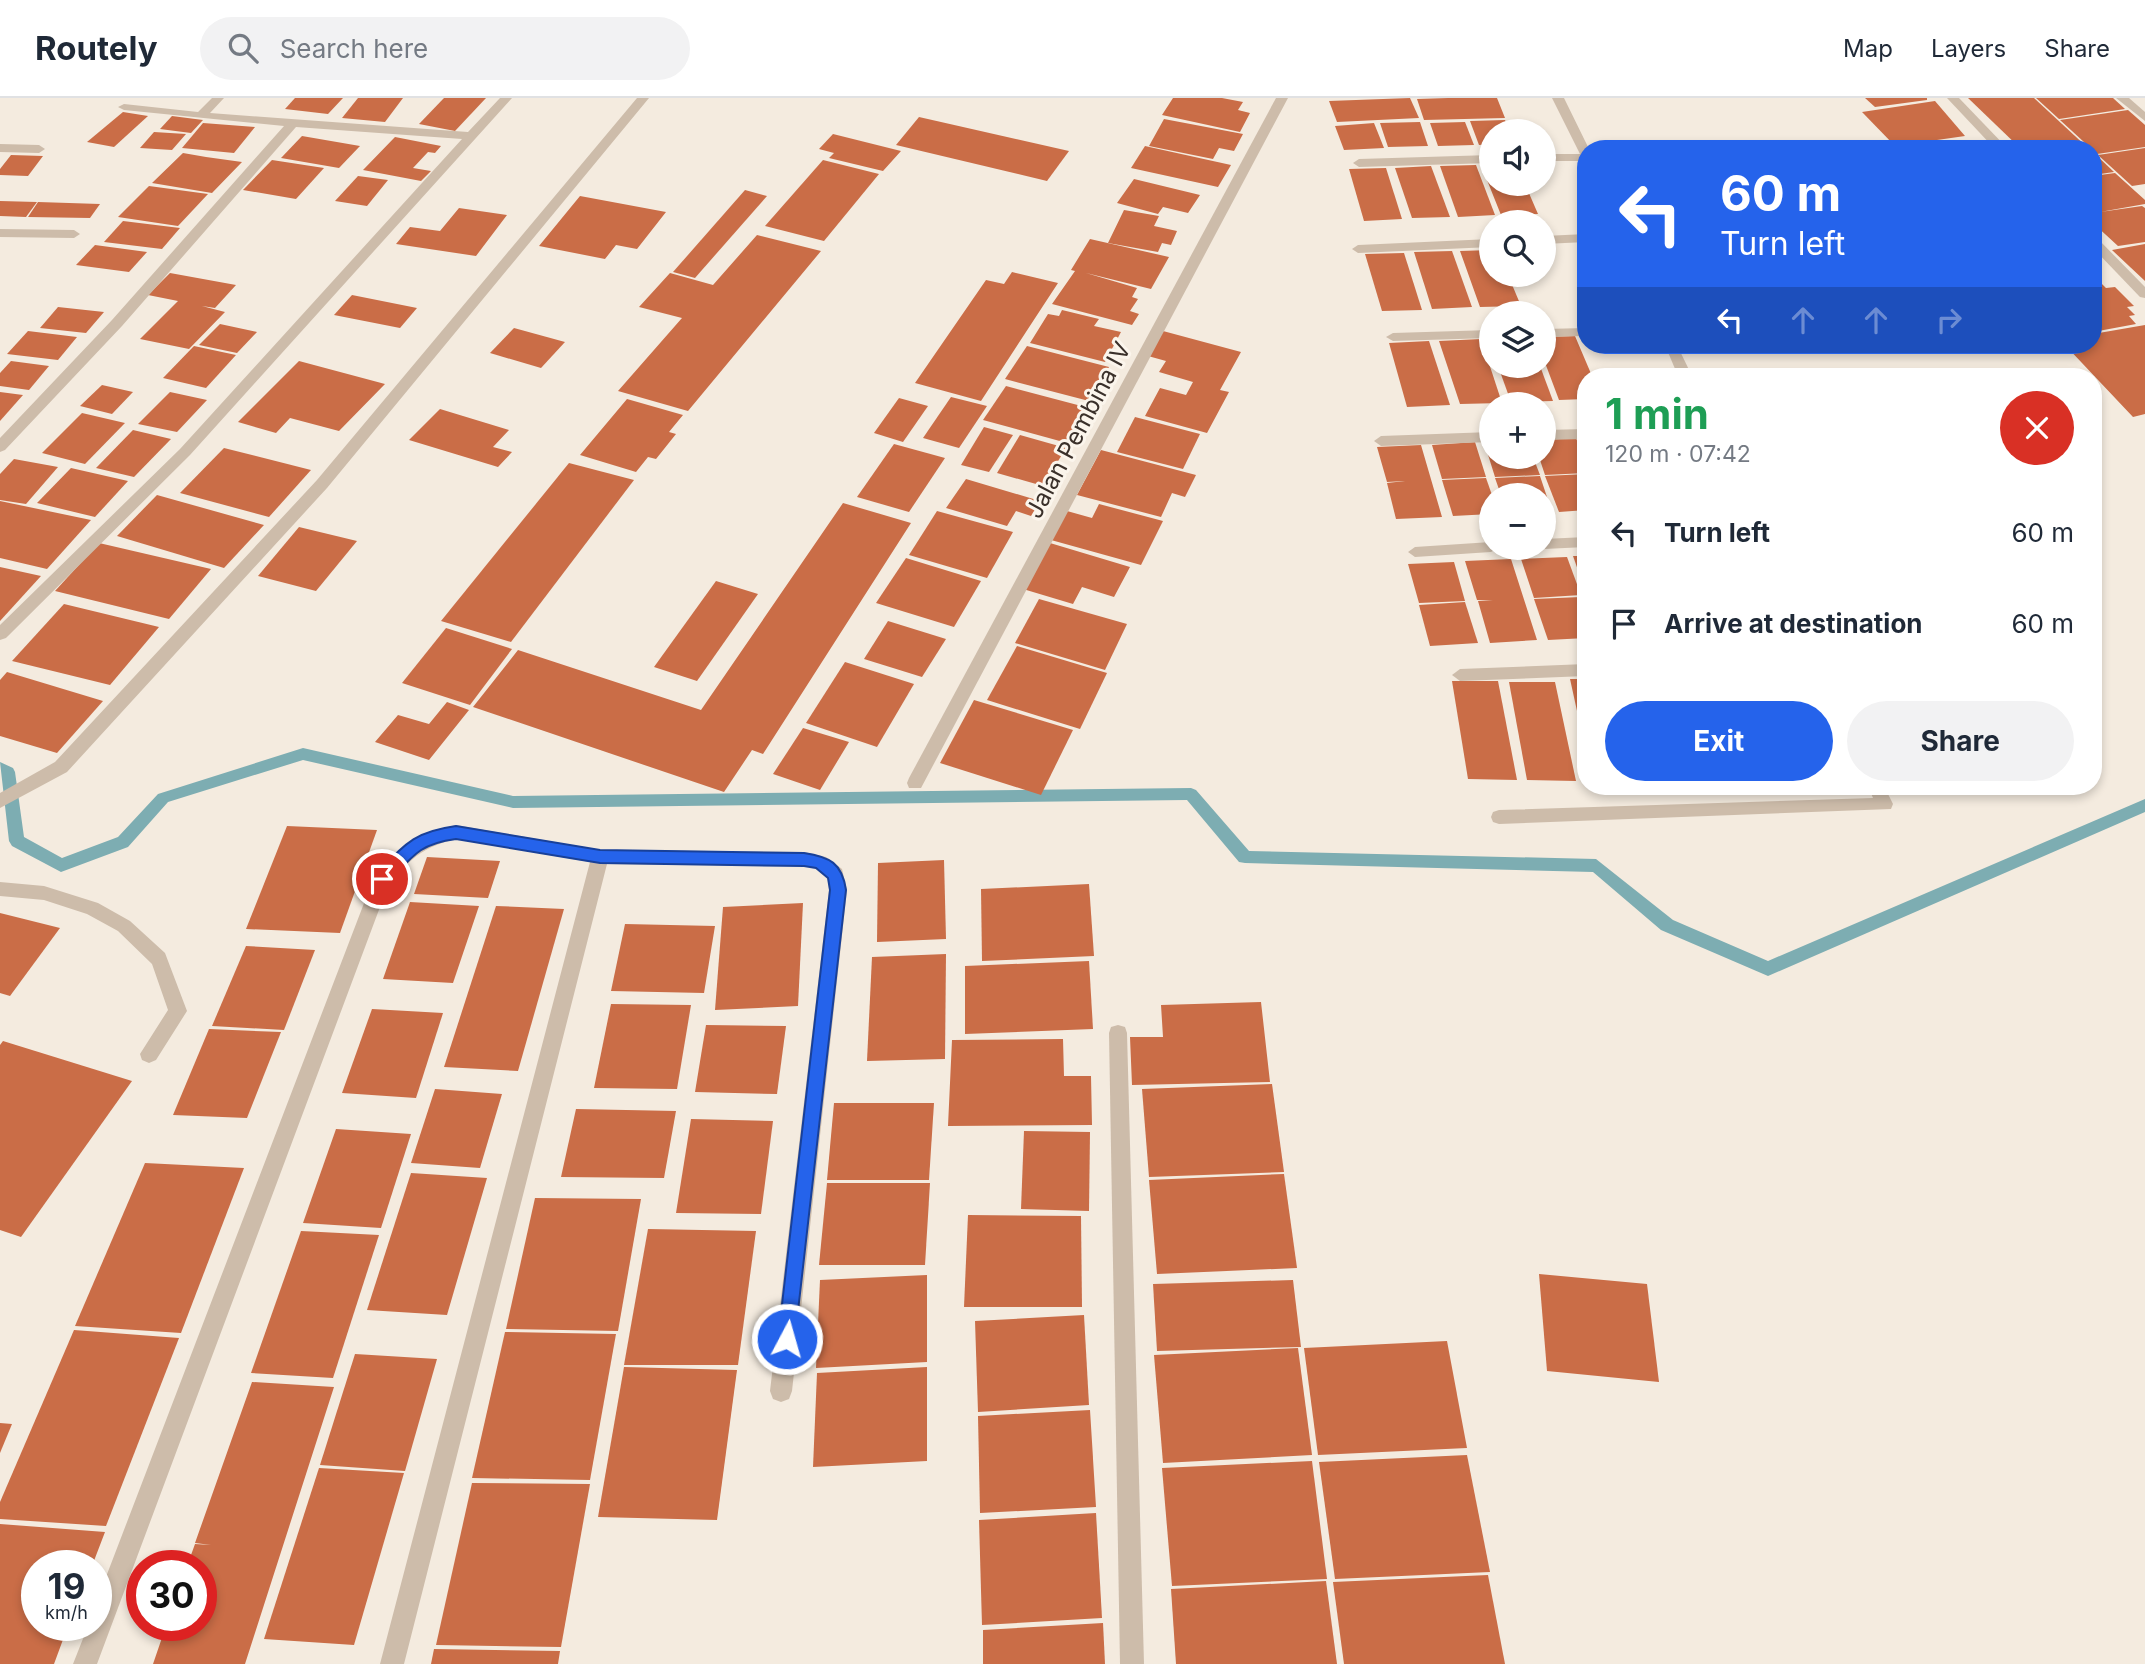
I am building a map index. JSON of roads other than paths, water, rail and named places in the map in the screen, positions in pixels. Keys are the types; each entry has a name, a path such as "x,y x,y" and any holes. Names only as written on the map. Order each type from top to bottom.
{"street":[{"path":"201,116 218,98"},
{"path":"0,634 186,452 506,98"},
{"path":"0,801 61,767 322,484 643,98"},
{"name":"Jalan Pembina IV","path":"915,783 1282,98"},
{"path":"1558,98 1579,140"},
{"path":"1953,98 1994,140"},
{"path":"2122,98 2145,118"},
{"path":"124,107 201,116 471,136"},
{"path":"0,447 117,323 293,123"},
{"path":"0,148 39,149"},
{"path":"1556,157 1577,156"},
{"path":"1359,163 1479,159"},
{"path":"0,233 74,234"},
{"path":"1556,239 1577,238"},
{"path":"1358,249 1479,244"},
{"path":"2102,250 2145,294"},
{"path":"1556,333 1577,332"},
{"path":"1393,337 1479,334"},
{"path":"1556,435 1577,434"},
{"path":"1381,441 1479,437"},
{"path":"1556,543 1577,542"},
{"path":"1415,552 1479,548"},
{"path":"1460,675 1577,670"},
{"path":"1499,817 1885,804 1880,795"},
{"path":"85,1664 382,879 414,845 437,835 456,832 600,857 804,859 820,862 836,874 838,890 781,1391"},
{"path":"392,1664 600,857"},
{"path":"0,889 44,893 92,908 124,926 159,959 178,1011 149,1054"},
{"path":"1118,1033 1132,1664"}],"waterway":[{"path":"0,768 8,772 17,841 61,865 123,842 163,798 303,754 513,802 1191,794 1245,857 1596,866 1667,925 1768,969 2145,805"}]}
